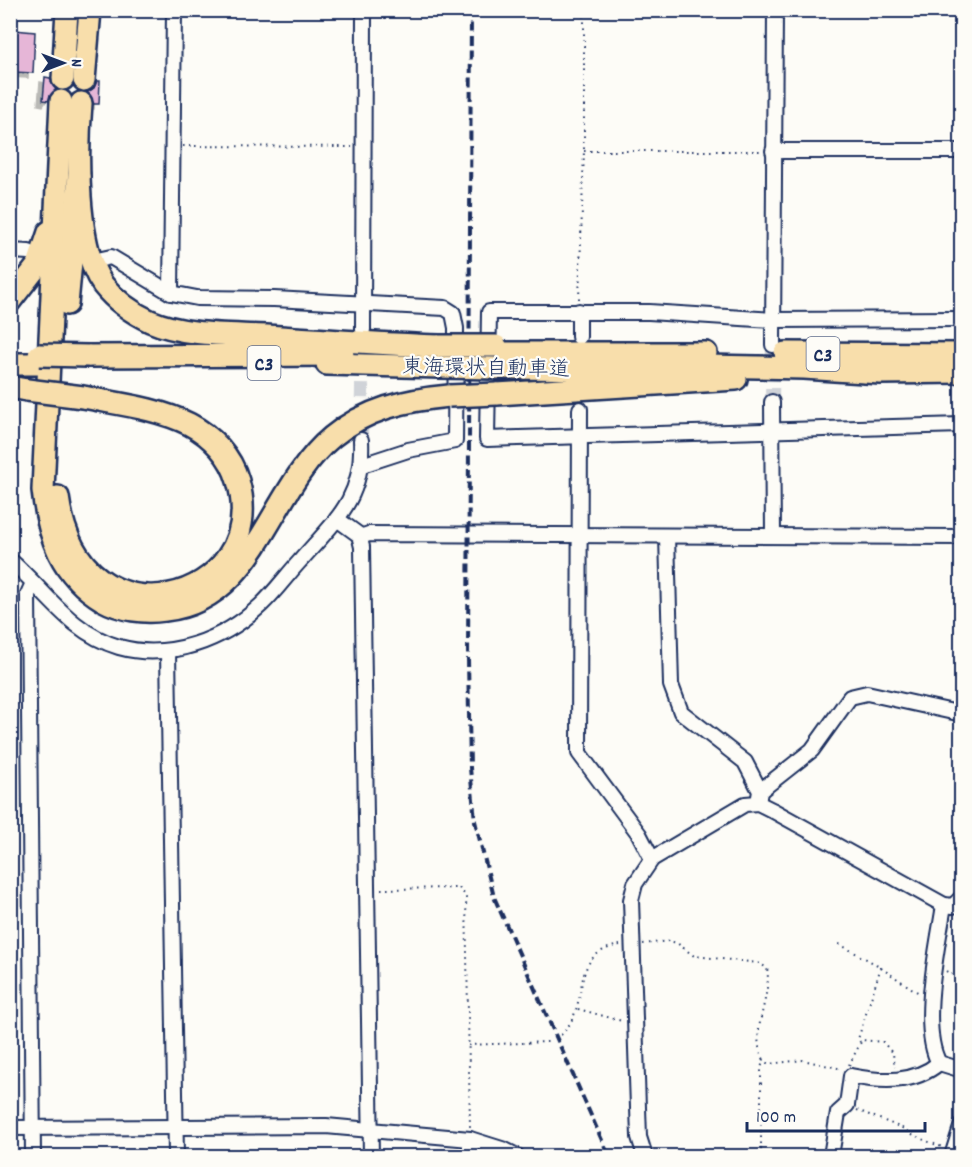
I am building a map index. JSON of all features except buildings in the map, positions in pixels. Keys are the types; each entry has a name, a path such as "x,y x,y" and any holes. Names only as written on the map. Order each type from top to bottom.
{"highway":[{"path":"67,10 73,79 90,10"},
{"path":"10,301 27,282 46,246 56,174 71,102 88,246 103,285 119,302 151,321 221,334 440,356"},
{"path":"56,174 54,296 43,469 45,510 52,539 65,565 77,581 108,602 125,608 158,611 192,605 208,597 236,572 307,461 332,436 357,418 388,405 449,396 880,373"},
{"path":"19,388 83,398 144,410 189,424 219,446 229,460 242,492 241,527 227,557 204,580 190,589 170,595 129,594 93,575 78,558 67,539 61,517 57,468 69,277 79,176"},
{"name":"東海環状自動車道","path":"10,364 39,360 685,352 962,354"},
{"name":"東海環状自動車道","path":"10,355 39,360"},
{"name":"東海環状自動車道","path":"496,356 626,369 716,366 880,373 962,372"}],"street":[{"path":"171,293 174,10"},
{"path":"363,330 364,10"},
{"path":"773,345 775,10"},
{"path":"773,151 962,151"},
{"path":"10,251 29,252"},
{"path":"102,259 111,257 171,293 197,298 274,299 445,308 453,313 456,339 455,441 408,450 363,465"},
{"path":"579,311 579,337"},
{"path":"962,319 773,320 649,312 489,312 488,439 962,425"},
{"path":"772,402 772,535"},
{"path":"580,409 579,753 639,834 652,859"},
{"path":"10,560 72,623 120,647 168,651 211,639 253,611 337,519 360,479 363,465 362,440"},
{"path":"337,519 360,537"},
{"path":"360,537 369,534 579,537 772,535 962,537"},
{"path":"666,536 671,685 681,712 745,762 759,797 944,905 953,906 962,897"},
{"path":"360,537 371,1156"},
{"path":"33,583 28,594 33,1156"},
{"path":"168,651 176,1156"},
{"path":"645,1156 639,1137 631,900 635,884 652,859 759,797 812,750 850,697 867,693 962,714"},
{"path":"944,905 931,1002 934,1053 939,1063 962,1070"},
{"path":"831,1156 838,1113 847,1105 851,1076 872,1080 907,1079 930,1070 939,1063"},
{"path":"952,1154 962,1124"},
{"path":"10,1128 326,1126 470,1139 518,1156"},
{"path":"470,1139 470,1156"}],"path":[{"path":"579,311 584,151 584,10"},
{"path":"172,145 363,147"},
{"path":"584,151 773,151"},
{"path":"367,889 454,888 464,891 466,896 470,1139"},
{"path":"561,1035 573,1022 578,1009 591,957 605,948 669,941 677,943 694,956 759,963 767,968 769,980 758,1044 760,1056 768,1064 803,1060 822,1063 846,1071 860,1042 858,1039 880,967"},
{"path":"839,944 880,967 931,1002"},
{"path":"935,965 962,981"},
{"path":"578,1009 596,1016 636,1023"},
{"path":"468,1046 548,1042"},
{"path":"860,1042 882,1042 893,1053 895,1080"},
{"path":"761,1156 759,1131 761,1068 764,1059"},
{"path":"847,1105 952,1154"}],"tunnel":[{"path":"361,440 363,334"},
{"path":"772,402 773,345"}],"railway":[{"path":"471,10 468,659 470,768 475,821 494,897 609,1156"}]}
